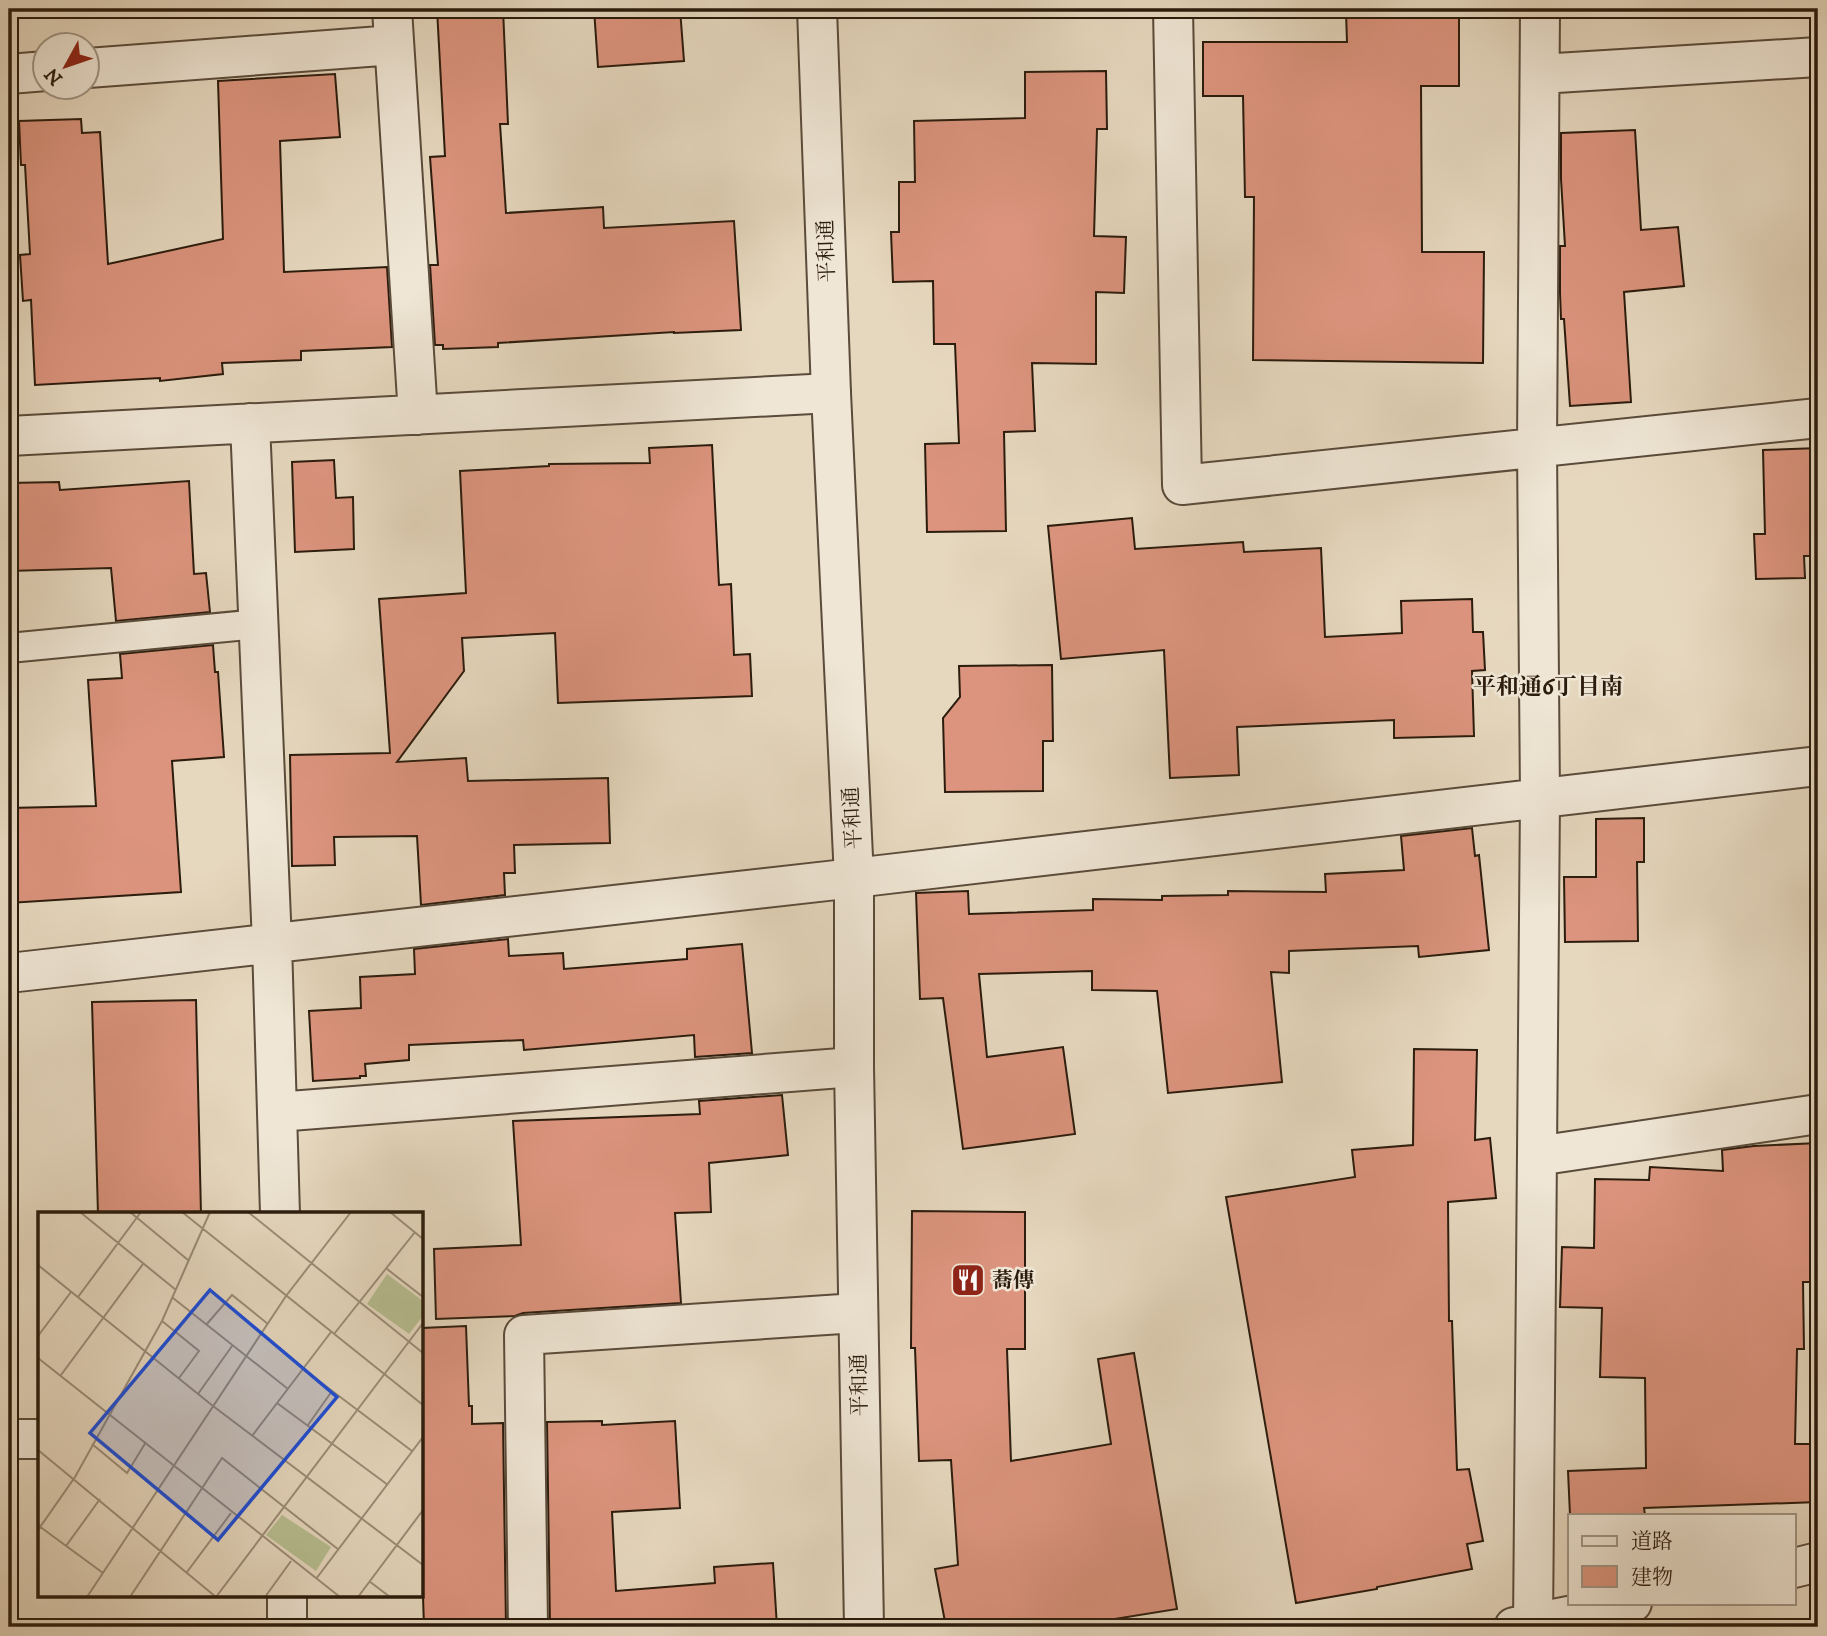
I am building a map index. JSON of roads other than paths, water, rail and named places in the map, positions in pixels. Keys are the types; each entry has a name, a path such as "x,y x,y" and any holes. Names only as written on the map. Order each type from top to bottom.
{"street":[{"name":"平和通","path":"817,9 831,393 855,878 854,1067 864,1627"},
{"path":"1173,9 1182,485 1818,418"},
{"path":"1540,9 1536,447 1540,798 1537,1156 1527,1626 1627,1604"},
{"path":"102,66 393,27 418,415"},
{"path":"1539,74 1818,57"},
{"path":"9,74 32,72"},
{"path":"9,436 831,393"},
{"path":"250,423 272,943 280,1212"},
{"path":"9,973 1818,766"},
{"path":"277,1112 854,1067"},
{"path":"1537,1156 1818,1114"},
{"path":"528,1627 524,1335 857,1312"},
{"path":"9,1439 38,1439"},
{"path":"1796,1568 1818,1562"},
{"path":"287,1598 287,1627"}],"lane":[{"path":"9,648 258,624"}],"place":[{"name":"蕎傳","path":"968,1280"}],"district":[{"name":"平和通6丁目南","path":"1548,686"}]}
